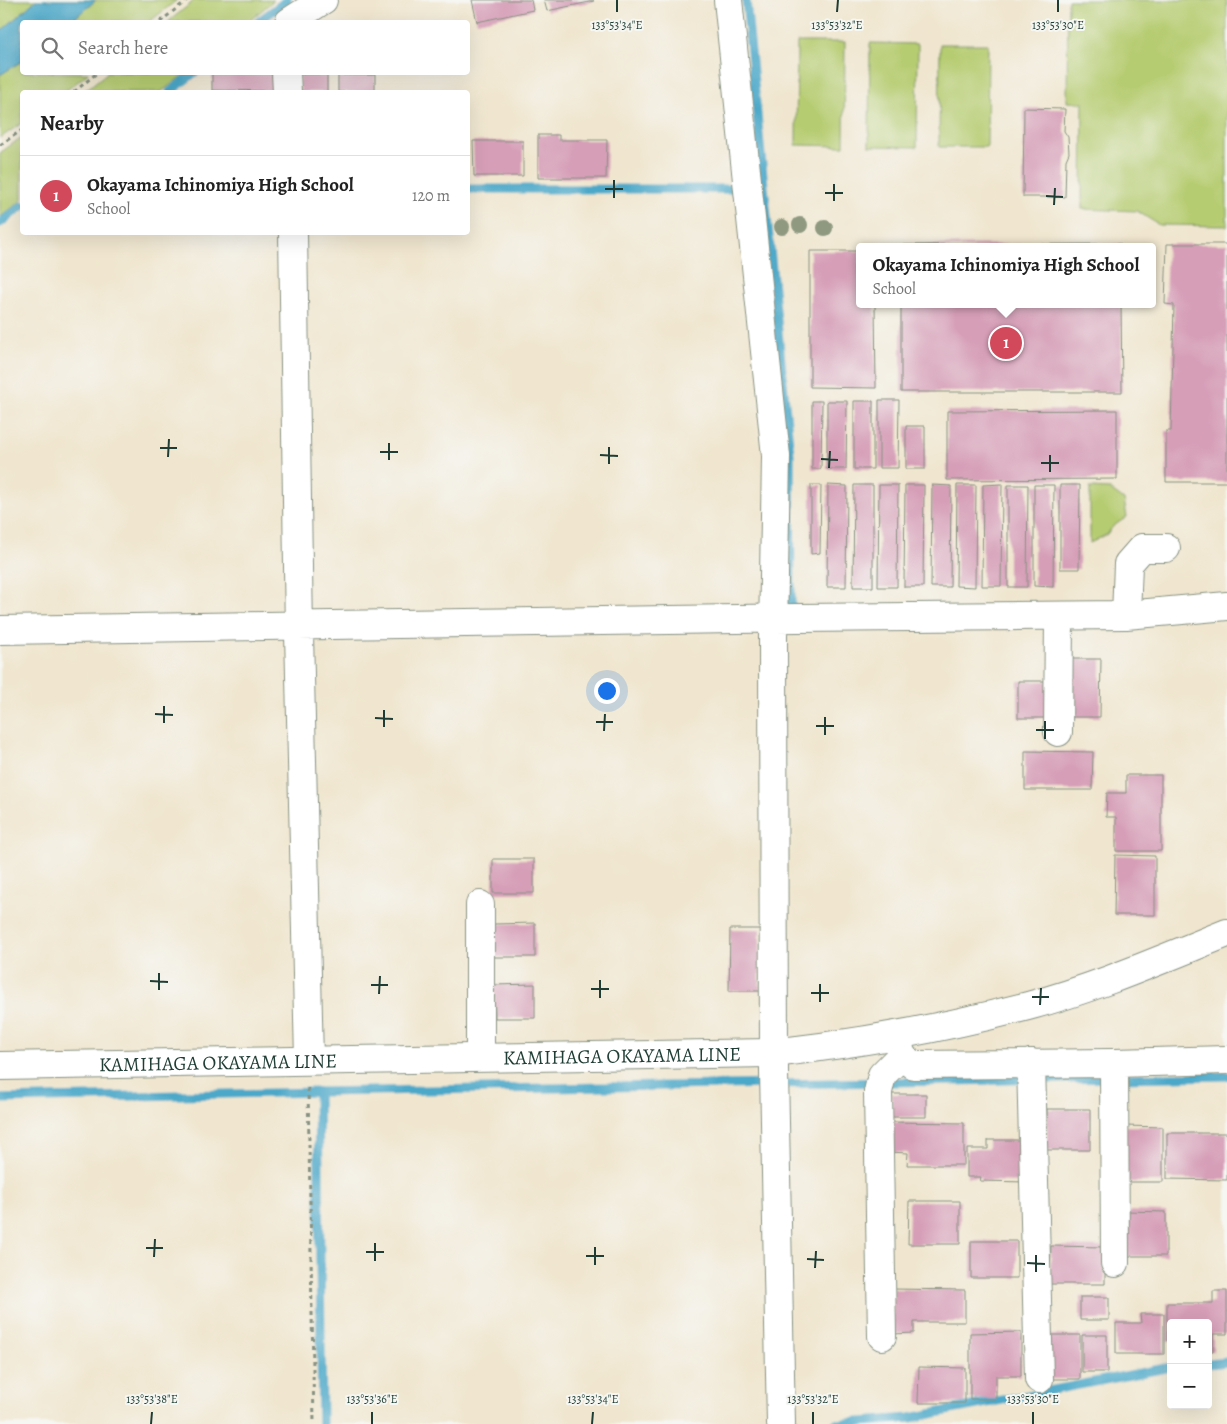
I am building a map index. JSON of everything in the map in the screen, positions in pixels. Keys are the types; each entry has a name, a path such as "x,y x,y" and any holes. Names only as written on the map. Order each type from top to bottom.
{"street":[{"path":"292,20 323,0"},
{"path":"728,0 776,456 781,623 774,1086 781,1423"},
{"path":"286,75 287,90"},
{"path":"293,235 299,634 309,1060"},
{"path":"1126,615 1128,564 1142,548 1166,548"},
{"path":"0,630 299,634 1126,615 1227,606"},
{"path":"1058,732 1059,616"},
{"path":"480,905 480,1057"},
{"name":"KAMIHAGA OKAYAMA LINE","path":"0,1066 774,1053 900,1046 1122,976 1227,933"},
{"path":"882,1336 880,1083 900,1046 914,1064 1032,1075 1114,1075 1227,1060"},
{"path":"1032,1075 1039,1379"},
{"path":"1114,1075 1115,1262"}],"path":[{"path":"162,20 187,0"},
{"path":"76,90 94,75"},
{"path":"0,145 20,131"},
{"path":"308,1087 314,1424"}],"green space":[{"path":"0,0 36,0 0,32"},
{"path":"96,0 177,0 152,20 72,20"},
{"path":"195,0 274,0 250,20 170,20"},
{"path":"1068,0 1227,0 1227,226 1159,225 1137,211 1082,209 1083,103 1067,102"},
{"path":"797,42 845,42 844,146 796,145"},
{"path":"870,43 918,44 917,147 869,146"},
{"path":"940,44 988,44 987,147 939,147"},
{"path":"20,62 20,75 86,75 67,90 20,90 20,124 0,138 0,75"},
{"path":"104,75 183,75 164,90 86,90"},
{"path":"20,138 20,202 0,217 0,153"},
{"path":"1090,488 1109,489 1124,500 1127,517 1113,526 1108,534 1090,543"}],"water":[{"path":"36,0 96,0 72,20 20,20 20,62 0,75 0,32"}],"building":[{"path":"472,0 531,0 533,10 477,22"},
{"path":"544,0 593,0 594,1 547,11"},
{"path":"212,75 276,75 276,90 212,90"},
{"path":"300,75 327,75 327,90 300,90"},
{"path":"338,75 375,75 375,90 338,90"},
{"path":"1024,108 1065,109 1064,131 1068,137 1069,153 1066,160 1065,197 1023,197"},
{"path":"538,135 559,135 559,140 607,140 606,178 538,178"},
{"path":"473,141 523,141 523,176 474,176"},
{"path":"1167,244 1227,244 1227,482 1166,482 1166,431 1171,431 1174,305 1165,304"},
{"path":"810,251 856,251 856,308 875,308 876,388 810,387"},
{"path":"901,308 1121,308 1122,392 901,392"},
{"path":"879,400 899,400 898,468 879,468"},
{"path":"812,401 822,401 821,469 812,469"},
{"path":"827,401 847,401 846,469 827,469"},
{"path":"854,401 873,401 873,469 854,469"},
{"path":"1117,410 1117,479 947,480 947,411"},
{"path":"906,426 925,426 925,469 906,469"},
{"path":"1002,484 1001,586 982,586 983,485"},
{"path":"811,485 821,485 820,553 811,554"},
{"path":"828,485 847,486 846,587 827,587"},
{"path":"854,485 873,485 873,587 853,587"},
{"path":"879,485 898,485 897,587 878,587"},
{"path":"905,485 924,485 923,587 904,587"},
{"path":"932,485 951,486 950,587 931,587"},
{"path":"957,485 976,485 975,587 956,586"},
{"path":"1008,485 1028,485 1027,587 1008,587"},
{"path":"1034,485 1054,485 1053,587 1034,586"},
{"path":"1060,485 1080,485 1079,569 1060,569"},
{"path":"1071,659 1101,659 1100,717 1071,717"},
{"path":"1018,681 1048,681 1047,718 1018,718"},
{"path":"1025,751 1093,752 1092,790 1025,790"},
{"path":"1126,775 1161,775 1161,851 1116,851 1116,817 1106,817 1107,793 1126,793"},
{"path":"1115,855 1155,856 1155,915 1114,915"},
{"path":"493,859 534,859 534,893 493,893"},
{"path":"535,923 535,957 494,957 494,924"},
{"path":"730,929 760,929 760,991 729,991"},
{"path":"535,984 535,1018 495,1018 494,985"},
{"path":"892,1094 926,1094 926,1117 892,1117"},
{"path":"1047,1109 1090,1109 1090,1150 1047,1150"},
{"path":"889,1122 964,1123 964,1165 907,1165 908,1153 889,1152"},
{"path":"1125,1126 1163,1127 1163,1182 1125,1182"},
{"path":"1167,1133 1227,1133 1227,1180 1167,1179"},
{"path":"988,1140 1027,1140 1027,1182 980,1181 981,1177 967,1177 967,1149 988,1149"},
{"path":"909,1201 960,1201 960,1244 908,1244"},
{"path":"1126,1211 1166,1212 1166,1256 1126,1256"},
{"path":"971,1241 1017,1241 1017,1278 971,1278"},
{"path":"1051,1246 1105,1247 1105,1284 1050,1284"},
{"path":"893,1289 965,1290 965,1322 914,1322 914,1333 893,1334"},
{"path":"1213,1291 1227,1291 1227,1334 1213,1334 1213,1351 1212,1319 1167,1319 1167,1303 1213,1303"},
{"path":"1080,1297 1109,1297 1109,1320 1080,1320"},
{"path":"1140,1314 1164,1314 1164,1354 1116,1354 1116,1323 1141,1323"},
{"path":"1021,1332 1021,1376 996,1376 996,1399 970,1399 970,1333"},
{"path":"1048,1335 1080,1335 1080,1379 1048,1379"},
{"path":"1082,1335 1107,1335 1107,1372 1082,1372"},
{"path":"919,1367 965,1368 965,1403 918,1403"}],"waterway":[{"path":"261,20 287,0"},
{"path":"746,0 790,455 791,616"},
{"path":"172,90 191,75"},
{"path":"470,189 745,189"},
{"path":"0,223 20,208"},
{"path":"0,1099 1227,1076"},
{"path":"318,1092 322,1424"},
{"path":"1212,1364 1227,1362"},
{"path":"835,1424 910,1418 1167,1368"}],"place":[{"name":"Okayama Ichinomiya High School","path":"1006,343"}]}
